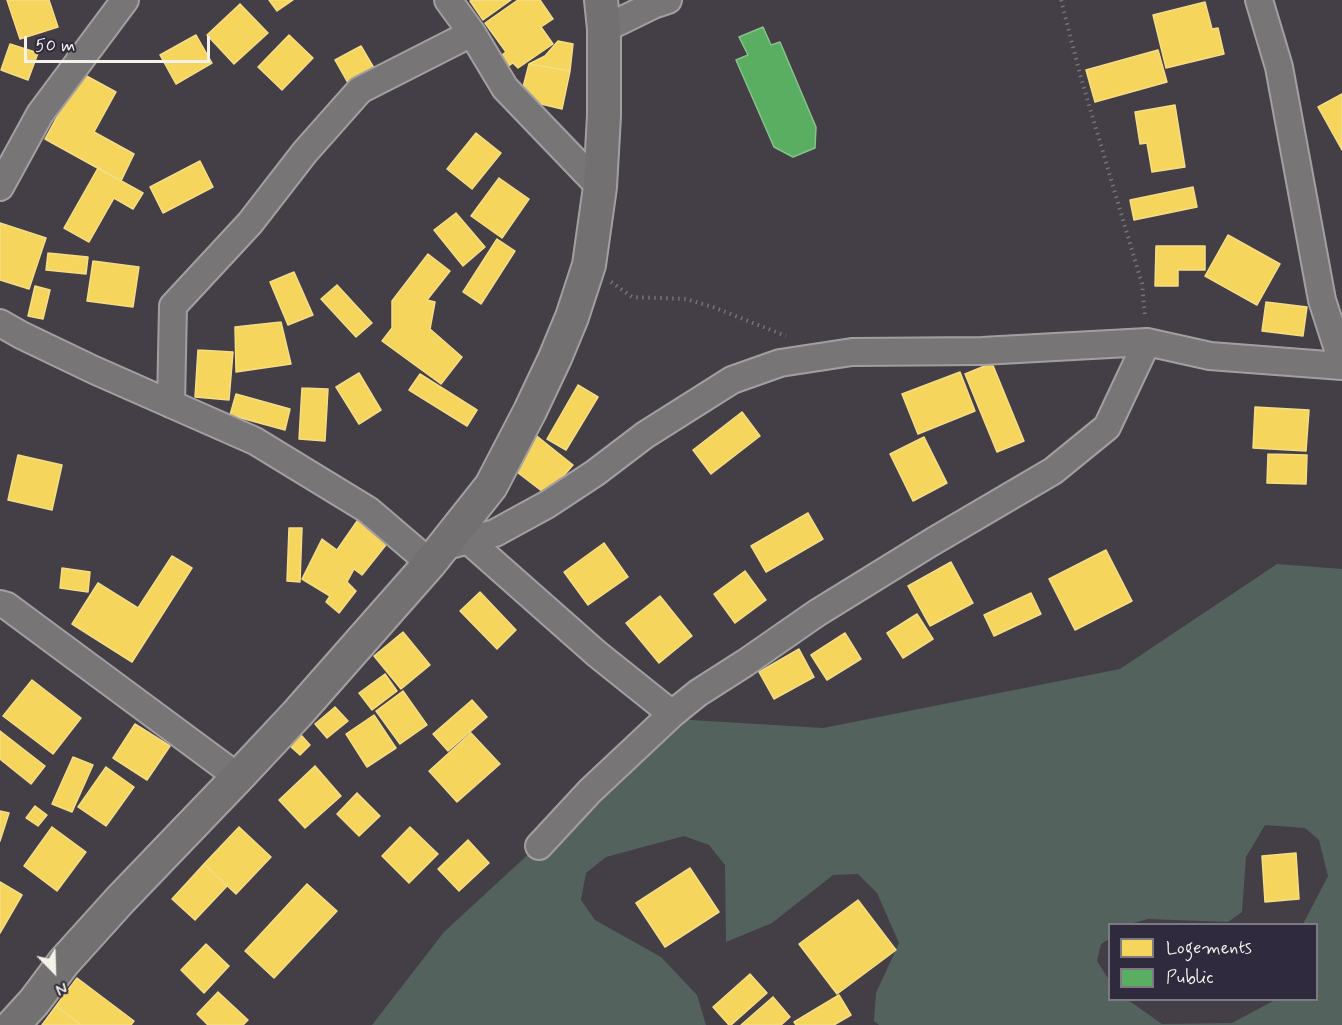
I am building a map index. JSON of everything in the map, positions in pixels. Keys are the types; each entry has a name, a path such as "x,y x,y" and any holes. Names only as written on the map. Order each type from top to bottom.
{"main road":[{"path":"13,1025 34,1002 64,962 120,900 297,714 447,550 491,486 555,358 572,317 589,265 600,188 604,116 603,14"}],"street":[{"path":"448,0 472,33 505,88 600,188"},
{"path":"603,14 668,0"},
{"path":"447,550 495,533 548,504 595,473 645,435 732,380 780,363 852,352 982,351 1147,342 1210,356 1342,364 1322,300 1279,67 1259,0"},
{"path":"0,187 40,114 122,1"},
{"path":"171,404 173,306 250,223 305,153 360,90 472,33"},
{"path":"0,323 84,365 255,441 368,510 447,550 597,654 672,714"},
{"path":"539,846 590,791 672,714 698,693 746,663 817,613 1053,471 1107,427 1147,342"},
{"path":"0,604 7,606 238,777"}],"path":[{"path":"1060,0 1143,284 1147,342"},
{"path":"589,265 632,297 686,300 713,307 786,336"}],"shaded area":[{"path":"1277,564 1342,569 1342,1025 879,1025 874,1021 876,993 899,943 877,893 858,874 833,875 772,923 726,942 725,865 709,845 684,836 606,857 586,873 581,900 595,920 661,957 697,995 706,1025 372,1025 444,932 675,719 823,728 1120,669"}],"building: Logements":[{"path":"7,0 49,0 58,27 20,39"},
{"path":"269,0 293,0 277,11"},
{"path":"471,0 511,0 483,20"},
{"path":"518,0 540,0 553,19 541,27 553,44 518,68 513,63 501,71 493,61 506,52 485,23"},
{"path":"1205,2 1212,29 1218,28 1224,54 1166,68 1153,15"},
{"path":"240,4 268,33 234,64 207,35"},
{"path":"196,35 212,63 176,84 160,55"},
{"path":"289,35 313,58 282,90 258,67"},
{"path":"558,41 573,44 570,71 529,64 545,56"},
{"path":"10,44 38,53 28,80 1,70"},
{"path":"361,46 378,75 352,90 335,60"},
{"path":"1158,50 1167,82 1095,102 1086,70"},
{"path":"529,64 570,71 562,109 520,99"},
{"path":"81,73 116,92 94,132 134,154 121,181 45,139"},
{"path":"1342,94 1342,150 1318,107"},
{"path":"1175,105 1185,167 1152,172 1147,143 1140,144 1135,112"},
{"path":"476,133 501,153 472,189 447,169"},
{"path":"200,161 213,187 163,213 150,187"},
{"path":"98,168 143,193 133,209 114,198 89,242 64,228"},
{"path":"499,178 529,199 502,238 471,216"},
{"path":"1193,187 1197,207 1134,220 1130,200"},
{"path":"456,213 485,247 463,266 434,230"},
{"path":"0,223 46,238 29,289 0,280"},
{"path":"1228,235 1280,264 1257,305 1205,276"},
{"path":"497,239 515,251 481,304 463,292"},
{"path":"1156,246 1205,246 1205,270 1178,270 1178,286 1155,286"},
{"path":"48,253 88,257 86,274 46,270"},
{"path":"428,254 450,271 427,300 435,302 430,329 462,357 441,384 382,341 392,328 392,301"},
{"path":"93,261 139,267 133,307 87,301"},
{"path":"294,272 313,315 288,325 270,282"},
{"path":"337,285 372,323 356,337 321,299"},
{"path":"35,286 50,290 43,319 28,316"},
{"path":"1266,302 1307,307 1303,336 1262,331"},
{"path":"281,322 291,364 236,372 235,327"},
{"path":"198,350 233,352 229,400 195,397"},
{"path":"992,363 1024,441 997,452 965,374"},
{"path":"960,372 975,411 918,434 902,394"},
{"path":"359,373 381,410 359,424 336,387"},
{"path":"420,374 477,410 467,426 409,390"},
{"path":"578,385 598,397 566,450 547,439"},
{"path":"302,388 328,389 325,441 299,439"},
{"path":"236,394 290,409 285,430 230,415"},
{"path":"1255,407 1309,410 1306,451 1253,448"},
{"path":"742,412 760,436 711,474 693,450"},
{"path":"528,429 573,465 547,495 513,469"},
{"path":"924,437 947,483 913,501 890,454"},
{"path":"1268,454 1307,455 1306,484 1267,483"},
{"path":"18,455 62,465 52,510 8,500"},
{"path":"808,513 823,539 766,572 751,546"},
{"path":"362,514 393,536 362,575 354,569 347,582 356,591 339,613 326,602 330,596 302,579 322,539 337,550"},
{"path":"289,528 302,528 300,582 287,581"},
{"path":"604,543 628,577 588,605 564,572"},
{"path":"1106,550 1132,601 1075,630 1049,579"},
{"path":"172,556 192,568 132,662 72,624 98,583 138,608"},
{"path":"951,562 973,603 930,626 908,586"},
{"path":"62,568 90,572 88,592 60,588"},
{"path":"745,571 766,600 735,623 714,594"},
{"path":"480,592 516,630 497,649 460,611"},
{"path":"1031,593 1041,614 994,636 984,615"},
{"path":"660,596 692,636 659,663 626,623"},
{"path":"917,614 933,639 903,658 887,633"},
{"path":"403,632 430,665 401,689 374,656"},
{"path":"845,633 861,659 827,680 811,655"},
{"path":"799,649 814,677 774,699 759,672"},
{"path":"385,674 397,691 372,710 359,693"},
{"path":"32,680 81,718 53,754 3,716"},
{"path":"403,691 427,725 400,744 376,711"},
{"path":"472,700 487,717 448,751 433,734"},
{"path":"335,707 348,721 327,738 315,724"},
{"path":"374,715 396,748 367,767 346,734"},
{"path":"135,724 170,746 147,780 113,758"},
{"path":"0,731 45,766 31,784 0,759"},
{"path":"471,733 500,764 457,802 429,771"},
{"path":"301,735 310,745 300,755 290,746"},
{"path":"73,757 93,765 72,812 52,804"},
{"path":"315,766 341,796 305,828 279,800"},
{"path":"106,767 134,787 106,826 78,807"},
{"path":"357,793 380,816 359,836 337,814"},
{"path":"35,806 47,815 38,826 26,818"},
{"path":"0,811 9,813 0,841"},
{"path":"52,827 86,852 57,891 24,866"},
{"path":"239,827 271,857 236,894 204,864"},
{"path":"410,827 438,854 409,883 382,856"},
{"path":"468,840 489,863 459,891 438,869"},
{"path":"1296,853 1299,899 1265,902 1262,856"},
{"path":"204,864 227,886 195,920 172,899"},
{"path":"690,868 719,912 665,947 636,903"},
{"path":"0,882 22,895 0,933"},
{"path":"307,884 337,911 274,978 245,951"},
{"path":"858,900 896,950 837,994 799,944"},
{"path":"206,944 229,966 204,993 181,970"},
{"path":"750,974 767,993 729,1025 713,1007"},
{"path":"77,978 134,1021 131,1025 81,1025 56,1006"},
{"path":"218,992 248,1020 243,1025 208,1025 197,1014"},
{"path":"839,995 851,1015 834,1025 796,1025 794,1022"},
{"path":"773,997 790,1017 781,1025 741,1025"},
{"path":"56,1006 81,1025 42,1025"}],"building: Public":[{"path":"763,27 771,45 780,42 816,127 815,148 793,157 774,147 736,60 748,55 739,37"}]}
